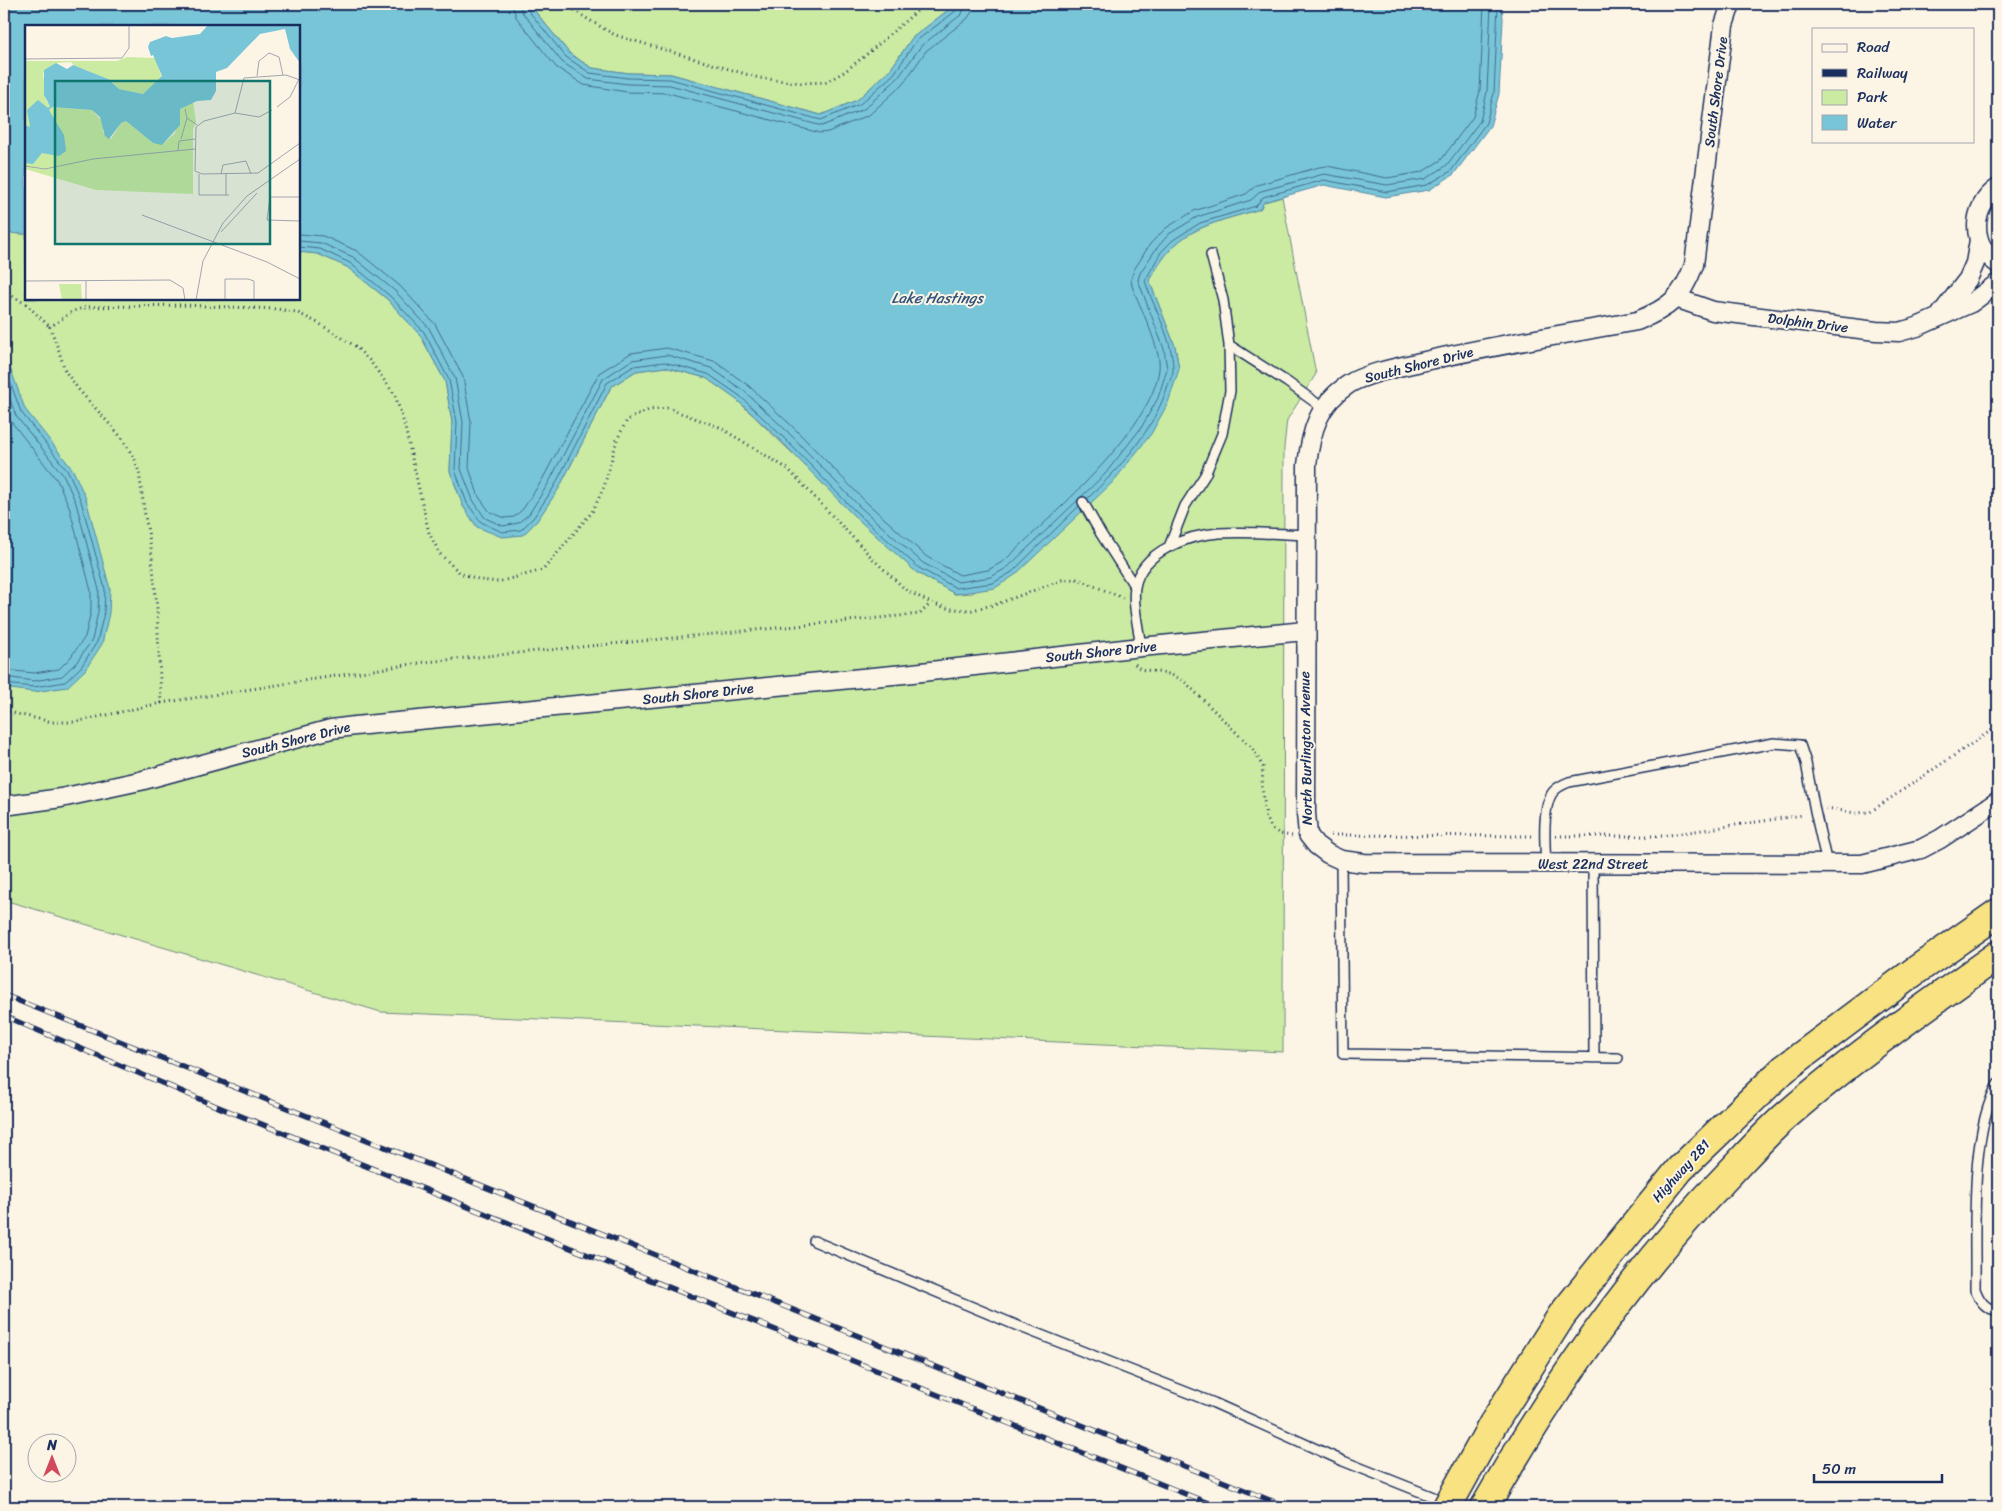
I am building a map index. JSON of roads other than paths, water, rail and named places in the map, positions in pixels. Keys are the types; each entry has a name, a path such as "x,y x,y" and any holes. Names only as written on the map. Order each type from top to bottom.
{"highway":[{"name":"Highway 281","path":"1447,1507 1493,1424 1562,1315 1680,1169 1784,1069 1915,970 1998,913"},
{"path":"1485,1507 1532,1428 1579,1355 1616,1304 1696,1208 1786,1116 1861,1054 1998,955"}],"street":[{"name":"South Shore Drive","path":"4,806 61,798 140,781 331,729 904,674 1136,648 1305,632 1307,465 1314,424 1323,408 1350,384 1389,370 1460,353 1637,321 1660,312 1676,298 1688,280 1694,265 1724,25 1731,4"},
{"path":"1998,188 1986,198 1978,212 1977,229 1979,240 1987,254 1998,264"},
{"path":"1940,317 1968,279 1975,263 1979,240"},
{"name":"Dolphin Drive","path":"1676,298 1713,312 1899,332 1917,327 1972,303 1998,283"},
{"name":"North Burlington Avenue","path":"1305,632 1306,804 1308,835 1316,845 1328,854 1341,860 1359,862"},
{"name":"West 22nd Street","path":"1359,862 1862,864 1921,849 1940,839 1998,801"}],"lane":[{"path":"1169,546 1185,506 1205,475 1222,434 1230,391 1229,345 1223,300 1211,255"},
{"path":"1229,345 1287,382 1323,408"},
{"path":"1083,502 1135,587"},
{"path":"1136,648 1135,587 1141,571 1152,558 1169,546 1203,535 1220,533 1307,535"},
{"path":"1546,864 1545,836 1548,801 1554,790 1569,782 1774,743 1800,745 1806,763 1827,864"},
{"path":"1341,860 1343,1054 1618,1058"},
{"path":"1593,864 1594,1058"},
{"path":"1998,1084 1990,1105 1980,1148 1977,1184 1975,1289 1980,1301 1992,1310 1998,1310"},
{"path":"814,1241 1018,1326 1214,1402 1343,1460 1457,1507"}],"water":[{"name":"Lake Hastings","path":"4,4 529,4 570,54 592,68 629,73 671,74 821,115 857,100 890,70 912,38 956,4 1502,4 1499,94 1490,126 1454,174 1429,190 1386,197 1324,185 1264,202 1260,209 1204,227 1184,238 1171,249 1149,280 1175,346 1179,369 1168,403 1151,434 1113,482 1015,575 995,588 955,594 916,572 852,514 780,440 737,400 706,378 665,367 636,371 611,387 558,490 537,521 523,535 502,537 477,527 463,506 450,471 452,422 445,381 420,335 387,299 347,267 318,254 300,252 300,25 25,25 25,234 4,233"},
{"path":"4,351 25,409 73,470 86,499 110,589 109,613 102,644 85,670 67,687 34,692 4,688"}],"railway":[{"path":"4,995 1287,1507"},
{"path":"4,1016 216,1106 1218,1507"}]}
